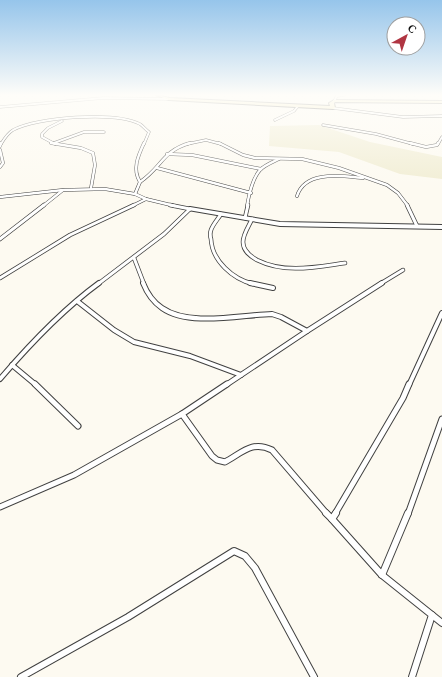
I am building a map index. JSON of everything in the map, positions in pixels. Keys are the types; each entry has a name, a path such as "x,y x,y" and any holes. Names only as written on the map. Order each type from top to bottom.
{"street":[{"path":"190,209 280,224 303,226 442,227"}],"lane":[{"path":"0,146 4,138 10,133 19,128 27,127"},
{"path":"51,127 42,134 44,139 54,143 84,149 93,153 95,158 94,177 91,188"},
{"path":"140,182 137,177 136,160 148,134 148,130 142,127"},
{"path":"332,127 376,134 428,147 437,145 442,137"},
{"path":"54,143 81,133 92,131 104,132"},
{"path":"135,194 140,182 149,177 167,154 179,146 208,140 250,157 280,159 295,158 318,162 387,186 399,193 406,200 417,226"},
{"path":"0,150 3,162 1,167"},
{"path":"167,154 192,155 261,169"},
{"path":"245,218 251,193 261,169 280,159"},
{"path":"157,168 251,193"},
{"path":"297,196 301,185 317,178 330,176 366,178"},
{"path":"0,197 91,188 135,194 146,199 190,209"},
{"path":"0,239 63,190"},
{"path":"0,201 5,196"},
{"path":"0,278 70,235 146,199"},
{"path":"0,378 29,345 77,301 164,234 190,209"},
{"path":"221,214 210,231 209,237 221,264 234,276 247,283 257,287 273,288"},
{"path":"252,219 244,236 245,250 250,256 265,265 284,268 304,268 345,263"},
{"path":"134,258 151,299 167,312 176,315 204,318 272,314 281,317 307,331"},
{"path":"0,508 74,475 182,414 402,270"},
{"path":"77,301 114,330 134,342 190,356 241,375"},
{"path":"332,520 403,398 442,313"},
{"path":"12,365 40,388 78,426"},
{"path":"182,414 212,456 217,460 225,462 255,445 264,445 272,450 332,520 382,575 442,622"},
{"path":"382,575 409,511 442,419"},
{"path":"21,677 128,617 234,552 245,556 255,568 314,677"},
{"path":"412,677 432,614"}],"shaded area":[{"path":"270,127 324,127 370,142 442,157 442,179 400,174 339,152 269,146"}]}
